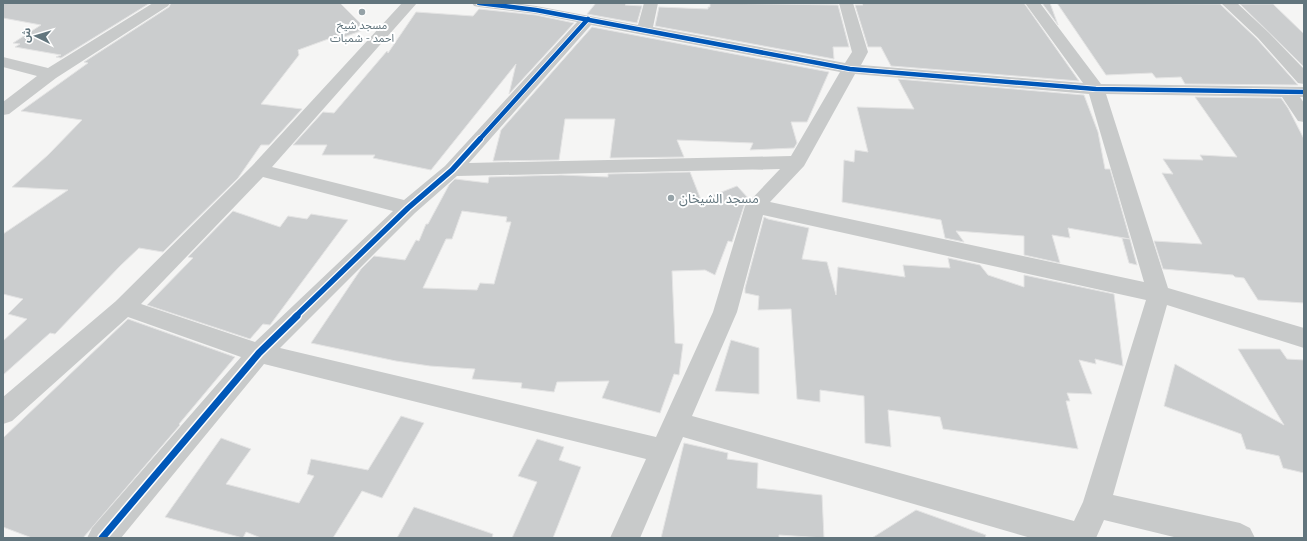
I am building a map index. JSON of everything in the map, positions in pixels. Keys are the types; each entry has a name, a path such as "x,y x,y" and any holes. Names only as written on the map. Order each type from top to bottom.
{"street":[{"path":"3,110 50,74 163,3"},
{"path":"3,412 124,307 259,170 410,3"},
{"path":"479,3 539,6 588,19 644,31 850,69 1096,89 1296,92 1304,118"},
{"path":"644,31 651,3"},
{"path":"625,538 725,312 755,206 797,162 860,52 846,3"},
{"path":"675,423 1081,538 1096,505 1159,294 1096,89 1032,3"},
{"path":"1228,3 1264,35 1304,79"},
{"path":"102,538 259,353 408,208 452,170 588,19"},
{"path":"3,62 50,74"},
{"path":"452,170 797,162"},
{"path":"259,170 408,208"},
{"path":"755,206 1159,294 1304,338"},
{"path":"124,307 259,353 663,451"},
{"path":"1096,505 1240,538"}],"building":[{"path":"3,3 150,3 61,58 56,57 61,55 15,47 20,44 13,43 41,25 3,18"},
{"path":"171,3 340,3 366,29 333,41 331,38 298,50 299,55 261,104 302,109 269,145 261,145 238,178 163,252 139,248 55,334 50,333 3,375 3,341 27,319 8,314 23,299 3,294 3,234 68,190 12,187 48,155 82,120 21,111 88,63 84,62 169,7"},
{"path":"596,3 627,3 625,5 642,6 637,23 587,14"},
{"path":"710,3 838,5 849,47 833,47 834,59 655,26 659,7 708,9 708,7 710,7"},
{"path":"861,3 1024,3 1079,81 891,66 881,47 868,47 855,5 863,5"},
{"path":"1042,3 1050,3 1058,25"},
{"path":"1057,3 1220,4 1257,39 1298,85 1185,84 1181,77 1156,78 1152,73 1106,75"},
{"path":"1240,4 1273,4 1304,34 1304,67"},
{"path":"479,9 536,15 574,23 509,94 516,64 431,170 373,158 375,155 322,155 327,145 293,145 323,112 334,113 387,51 388,53 416,12 473,16"},
{"path":"592,27 829,72 807,122 791,122 797,143 794,148 750,150 753,143 677,140 684,157 610,158 615,119 565,119 559,160 493,161 501,130"},
{"path":"898,79 1084,95 1098,132 1105,169 1110,169 1130,239 1068,228 1070,238 1052,235 1060,263 1024,255 1024,236 956,231 964,242 945,238 941,220 842,202 844,160 854,162 855,150 868,152 857,107 914,109"},
{"path":"1195,97 1281,98 1288,108 1304,139 1304,303 1258,300 1244,278 1235,277 1233,275 1163,269 1154,241 1202,244 1162,173 1173,174 1163,159 1203,160 1200,155 1237,157"},
{"path":"690,172 701,200 737,186 749,199 744,206 732,242 728,241 715,275 705,270 672,271 675,343 683,344 679,375 674,374 660,413 602,398 609,381 557,382 554,392 521,388 522,383 472,379 475,369 430,366 396,361 311,343 361,269 374,256 405,260 416,240 419,241 426,224 428,224 449,185 455,179 488,183 489,177 561,175 608,177 608,174","holes":["462,211 507,217 506,222 511,222 494,284 480,283 477,290 423,288 446,239 452,239"]},
{"path":"233,211 280,227 288,216 307,219 311,214 348,220 270,325 263,324 250,339 147,305 193,258 188,257"},
{"path":"764,217 809,228 802,259 827,262 836,295 838,267 905,277 903,265 950,268 948,258 980,265 988,275 1024,287 1024,275 1114,294 1123,366 1095,359 1096,364 1079,360 1092,394 1067,393 1070,401 1066,401 1078,449 943,429 940,417 888,410 891,447 865,443 864,396 820,390 820,402 797,399 791,309 758,310 759,296 745,293 745,288"},
{"path":"1122,238 1130,239 1137,265 1129,263"},
{"path":"128,319 235,357 179,424 180,425 83,538 32,538 3,527 3,438"},
{"path":"731,340 759,348 759,394 715,391"},
{"path":"1238,349 1280,349 1287,359 1304,360 1304,473 1283,468 1279,456 1246,449 1241,434 1164,406 1175,364 1284,425"},
{"path":"401,416 424,423 382,498 362,491 333,538 261,538 246,532 243,538 165,517 221,438 251,449 226,484 299,503 314,476 307,474 311,459 368,470"},
{"path":"537,439 564,447 559,460 581,467 553,538 512,538 537,482 518,476"},
{"path":"684,443 728,453 727,459 758,463 757,488 822,495 824,538 779,535 779,538 661,538"},
{"path":"414,507 493,534 492,538 397,538"},
{"path":"916,510 986,535 985,538 872,538"}],"cycle path":[{"path":"479,3 536,10 850,69 1096,89 1304,92"},
{"path":"102,538 259,353 408,208 452,170 588,19"}],"place":[{"name":"مسجد شيخ احمد - شمبات","path":"362,12"},
{"name":"مسجد الشيخان","path":"671,198"}]}
